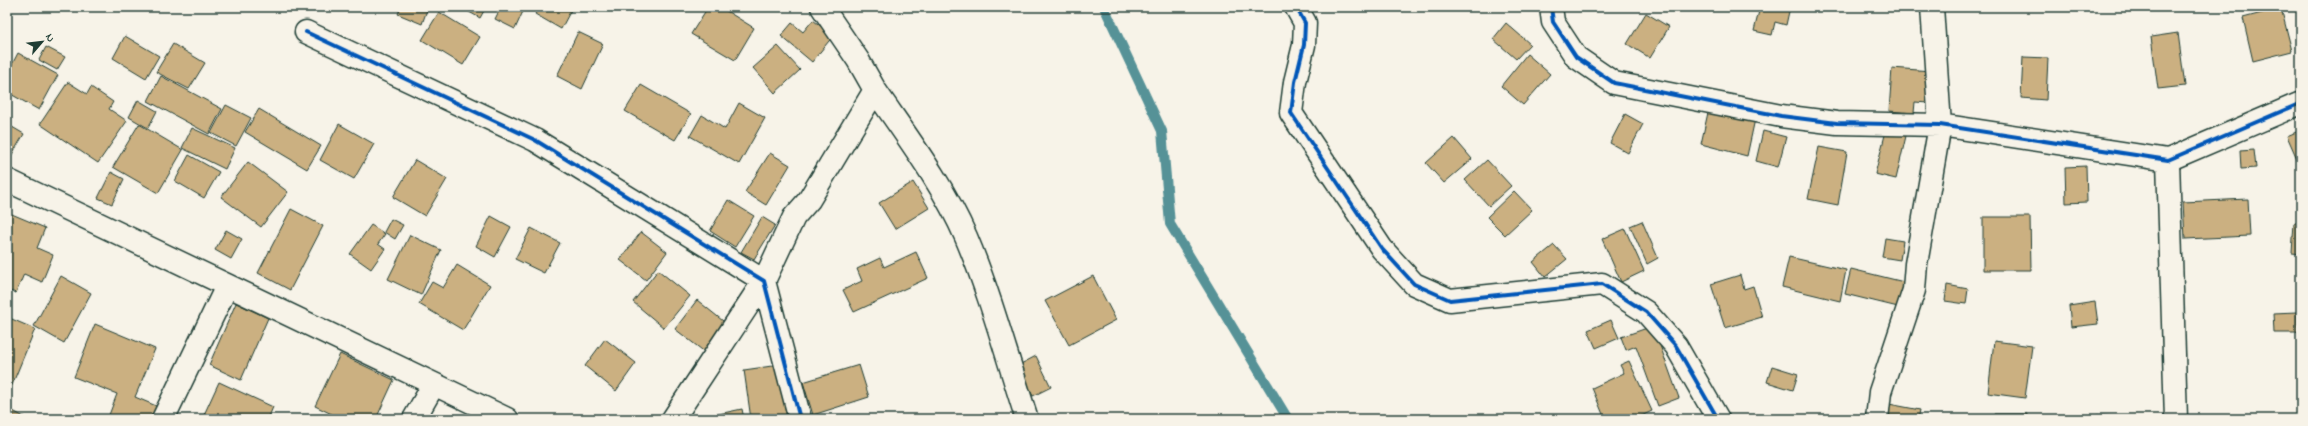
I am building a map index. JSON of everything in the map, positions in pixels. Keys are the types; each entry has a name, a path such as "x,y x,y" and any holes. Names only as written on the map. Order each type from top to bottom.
{"street":[{"path":"822,7 936,181 965,236 985,289 1026,419"},
{"path":"1296,7 1305,23 1304,45 1291,113 1382,249 1414,284 1450,300 1602,284 1646,312 1676,346 1718,419"},
{"path":"1551,7 1553,22 1576,57 1614,83 1781,116 1830,122 1940,126 2168,160 2301,103"},
{"path":"1877,419 1880,392 1914,290 1916,264 1940,126 1932,7"},
{"path":"306,32 535,140 764,281 800,419"},
{"path":"673,419 764,281 794,217 809,200 875,90"},
{"path":"2168,160 2176,419"},
{"path":"7,181 507,419"},
{"path":"163,419 227,286"},
{"path":"414,419 434,384"}],"building":[{"path":"401,7 428,7 422,24 398,14"},
{"path":"460,7 486,7 480,18"},
{"path":"501,7 525,7 515,29 495,19"},
{"path":"539,7 566,7 571,10 561,29 535,14"},
{"path":"708,7 720,7 754,28 735,60 691,34"},
{"path":"1760,7 1790,7 1786,25 1775,22 1772,35 1754,31"},
{"path":"2281,8 2292,51 2253,61 2243,18"},
{"path":"439,12 480,37 463,65 422,40"},
{"path":"1646,13 1669,27 1650,58 1627,44"},
{"path":"813,20 833,36 812,62 781,36 792,23 803,32"},
{"path":"1506,23 1530,44 1516,59 1493,39"},
{"path":"578,32 603,44 582,89 557,76"},
{"path":"2178,33 2185,86 2158,89 2151,37"},
{"path":"125,36 159,56 146,78 113,58"},
{"path":"173,44 205,63 189,89 156,72"},
{"path":"778,46 800,70 775,93 753,68"},
{"path":"46,47 65,57 57,70 39,60"},
{"path":"18,53 58,75 39,110 7,92 7,74"},
{"path":"1527,54 1550,74 1523,105 1501,86"},
{"path":"2023,57 2048,58 2046,100 2021,98"},
{"path":"1892,68 1931,71 1928,103 1915,102 1914,113 1889,111"},
{"path":"161,76 222,109 209,134 148,101"},
{"path":"68,82 87,94 91,87 113,102 109,109 127,121 98,163 40,124"},
{"path":"641,85 691,114 675,140 625,111"},
{"path":"138,100 157,111 148,128 129,117"},
{"path":"739,103 765,118 739,164 690,136 702,115 725,129"},
{"path":"226,105 251,118 236,146 211,133"},
{"path":"1709,108 1755,119 1747,156 1701,144"},
{"path":"259,109 321,146 307,169 245,132"},
{"path":"1625,114 1643,124 1628,153 1610,143"},
{"path":"7,124 24,134 7,163"},
{"path":"139,124 183,150 158,193 113,167"},
{"path":"339,124 374,144 354,179 320,160"},
{"path":"192,128 235,148 225,169 182,148"},
{"path":"2301,130 2301,160 2298,161 2287,136"},
{"path":"1763,131 1786,137 1778,167 1756,161"},
{"path":"1886,131 1906,136 1896,179 1875,174"},
{"path":"1454,138 1472,159 1444,183 1426,163"},
{"path":"1819,147 1847,152 1838,205 1808,199"},
{"path":"2254,150 2256,168 2241,169 2240,151"},
{"path":"770,153 790,165 766,205 745,192"},
{"path":"189,155 219,172 204,198 175,181"},
{"path":"415,160 447,179 425,216 393,197"},
{"path":"1487,160 1511,186 1489,206 1465,180"},
{"path":"248,162 288,192 261,227 221,197"},
{"path":"2086,166 2087,202 2066,203 2065,167"},
{"path":"111,172 124,179 112,204 98,198"},
{"path":"913,182 929,208 895,229 879,203"},
{"path":"1514,191 1532,210 1505,235 1487,217"},
{"path":"2248,199 2250,236 2185,239 2183,202"},
{"path":"728,200 754,216 735,247 710,231"},
{"path":"291,209 323,226 290,290 258,273"},
{"path":"7,212 45,228 37,248 53,255 42,282 24,274 16,293 7,290"},
{"path":"491,216 511,227 495,257 476,246"},
{"path":"762,217 775,225 754,259 741,252"},
{"path":"1983,217 2030,217 2031,270 1983,270"},
{"path":"391,219 403,225 395,239 384,232"},
{"path":"1642,221 1658,258 1647,264 1630,226"},
{"path":"2294,223 2301,223 2301,254 2292,253"},
{"path":"371,225 385,234 378,244 385,249 371,269 350,254"},
{"path":"531,228 560,243 544,273 515,259"},
{"path":"1625,229 1644,271 1621,282 1602,239"},
{"path":"226,230 242,239 231,259 215,250"},
{"path":"641,232 667,252 646,280 620,260"},
{"path":"410,235 441,250 421,295 388,279"},
{"path":"1885,238 1903,241 1900,260 1882,257"},
{"path":"1554,245 1567,259 1545,277 1533,262"},
{"path":"916,252 928,278 854,312 843,290 862,281 857,269 880,258 884,267"},
{"path":"1789,257 1846,270 1840,301 1782,287"},
{"path":"457,265 490,285 463,330 419,304 432,282 443,288"},
{"path":"1851,269 1904,282 1898,307 1845,294"},
{"path":"658,270 690,296 664,328 633,302"},
{"path":"1740,275 1744,289 1753,286 1762,317 1725,328 1711,284"},
{"path":"61,276 91,293 64,343 34,326"},
{"path":"1093,276 1116,320 1069,345 1045,301"},
{"path":"1947,285 1968,289 1966,304 1945,301"},
{"path":"697,300 728,325 706,353 675,329"},
{"path":"2095,302 2098,324 2071,327 2069,306"},
{"path":"236,303 268,318 241,380 209,365"},
{"path":"2297,312 2298,333 2274,333 2273,313"},
{"path":"7,317 35,329 8,395 7,394"},
{"path":"1611,320 1619,338 1596,348 1588,330"},
{"path":"95,324 155,349 135,397 161,408 157,419 118,419 109,415 117,394 74,377"},
{"path":"1653,326 1679,398 1658,406 1636,346 1626,350 1621,337"},
{"path":"605,339 636,363 616,391 585,366"},
{"path":"1994,341 2032,346 2025,398 1988,393"},
{"path":"340,354 394,380 376,419 342,419 315,406"},
{"path":"1036,356 1051,387 1033,396 1017,366"},
{"path":"1629,361 1652,411 1635,419 1605,419 1592,388 1624,373 1620,365"},
{"path":"779,365 787,419 751,419 744,370"},
{"path":"859,365 869,397 813,415 803,382"},
{"path":"1772,366 1798,374 1793,390 1767,382"},
{"path":"219,382 273,407 268,419 202,419"},
{"path":"1889,404 1920,410 1918,419 1886,419"},
{"path":"742,409 744,419 695,419"},
{"path":"13,411 24,417 22,419 8,419"},
{"path":"1995,414 2027,414 2027,419 1995,419"},
{"path":"2097,415 2134,419 2096,419"}],"waterway":[{"path":"1104,7 1162,131 1170,224 1288,419"}],"cycle path":[{"path":"1296,7 1305,23 1304,45 1295,82 1291,113 1382,249 1414,284 1450,300 1602,284 1646,312 1676,346 1718,419"},
{"path":"1551,7 1553,22 1576,57 1614,83 1781,116 1837,123 1940,125 2168,160 2301,103"},
{"path":"306,32 535,140 764,281 800,419"}]}
